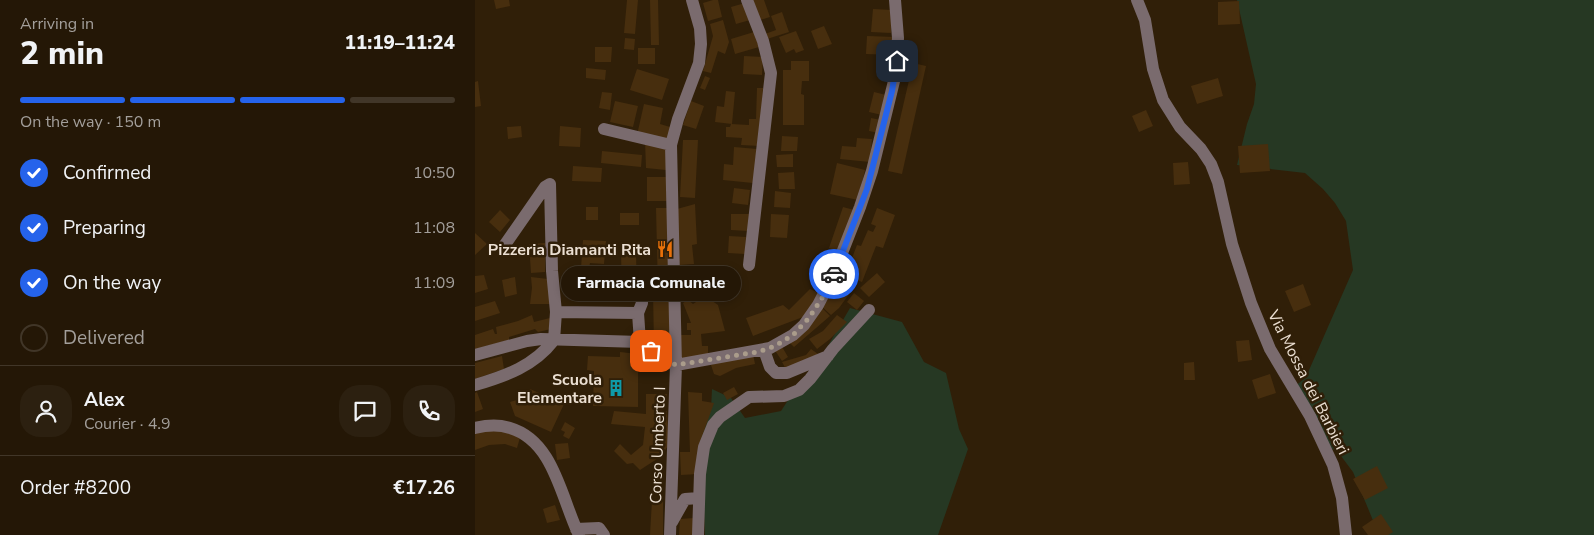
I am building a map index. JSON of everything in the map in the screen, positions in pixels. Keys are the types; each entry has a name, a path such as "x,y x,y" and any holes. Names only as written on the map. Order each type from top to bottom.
{"street":[{"name":"Corso Umberto I","path":"670,531 676,365 671,145 678,119 699,63 700,28 694,0"},
{"path":"747,0 763,41 771,73 749,265"},
{"path":"475,355 527,341 640,342 663,359 676,365 764,350 793,335 816,309 833,276 872,171 895,77 898,38 895,0"},
{"name":"Via Mossa dei Barbieri","path":"1137,0 1145,20 1153,69 1163,100 1180,127 1201,149 1211,164 1218,182 1232,244 1251,302 1270,349 1310,416 1333,465 1343,498 1347,535"},
{"path":"604,129 671,145"},
{"path":"475,385 499,378 529,364 555,340 556,312 552,271 550,184 545,187 504,246"},
{"path":"640,342 639,313 642,302 643,277"},
{"path":"699,535 699,498 704,447 710,430 716,422 749,396 785,396 796,392 805,385 869,310"},
{"path":"556,312 639,313"},
{"path":"764,350 770,367 777,373 787,373 828,356"},
{"path":"475,428 491,425 505,426 524,433 534,441 546,456 552,468 577,532 599,528 604,535"},
{"path":"670,531 685,498 699,498"}],"green space":[{"path":"1237,0 1594,0 1594,535 1379,535 1353,472 1341,456 1324,442 1292,389 1306,377 1353,270 1346,221 1335,203 1305,173 1237,165 1254,104 1256,84"},
{"path":"850,308 902,322 924,362 946,373 959,429 968,449 938,535 705,535 704,508 694,427 711,409 712,389 731,398 745,418 781,411 794,391 812,373"}],"building":[{"path":"494,0 509,0 510,6 496,9"},
{"path":"627,0 638,0 635,34 624,33"},
{"path":"650,0 658,0 659,45 651,45"},
{"path":"718,0 722,17 708,21 703,3"},
{"path":"753,0 764,0 770,17 760,20"},
{"path":"1239,1 1240,24 1218,25 1218,2"},
{"path":"745,3 750,20 736,24 731,7"},
{"path":"873,9 892,10 891,33 871,32"},
{"path":"782,12 789,32 767,39 765,34 776,30 771,16"},
{"path":"723,20 729,42 725,54 718,51 711,73 703,71 713,36 710,24"},
{"path":"824,26 832,44 818,49 811,31"},
{"path":"796,31 804,50 796,53 794,49 786,53 779,37"},
{"path":"754,32 759,47 735,54 731,39"},
{"path":"867,36 895,37 894,55 866,54"},
{"path":"625,38 635,39 634,50 624,49"},
{"path":"595,47 612,47 611,62 595,62"},
{"path":"638,48 655,48 655,64 638,64"},
{"path":"744,56 763,57 762,75 743,74"},
{"path":"791,61 809,61 809,81 802,81 801,94 804,95 804,125 783,125 783,70 791,70"},
{"path":"913,63 926,66 902,174 888,171"},
{"path":"586,68 606,70 605,80 586,78"},
{"path":"637,69 669,79 662,100 630,90"},
{"path":"705,76 710,78 705,90 700,88"},
{"path":"1218,78 1223,96 1197,104 1191,86"},
{"path":"478,81 481,106 475,107 475,82"},
{"path":"757,88 763,88 760,146 741,145 742,138 726,137 726,127 730,127 731,124 749,125 749,119 756,119"},
{"path":"726,91 735,92 732,124 715,122 717,106 724,107"},
{"path":"602,92 612,93 610,110 599,108"},
{"path":"874,92 886,95 882,115 869,112"},
{"path":"615,101 638,106 633,127 610,122"},
{"path":"691,101 704,106 696,129 683,125"},
{"path":"644,104 663,108 660,124 670,127 667,141 637,135"},
{"path":"1146,110 1153,126 1139,132 1132,116"},
{"path":"871,118 881,120 879,133 869,131"},
{"path":"521,126 522,137 508,139 507,127"},
{"path":"560,126 581,128 580,147 559,146"},
{"path":"782,136 798,137 797,151 781,151"},
{"path":"857,138 872,139 870,162 840,159 842,146 856,147"},
{"path":"683,140 698,140 695,198 680,197"},
{"path":"645,141 666,146 666,170 646,168"},
{"path":"1268,144 1270,171 1240,173 1238,146"},
{"path":"734,147 757,149 753,183 723,180 724,164 733,165"},
{"path":"602,151 642,155 641,167 601,163"},
{"path":"793,154 793,167 777,167 776,155"},
{"path":"1188,162 1190,184 1174,185 1173,163"},
{"path":"837,163 865,170 858,200 830,194"},
{"path":"573,166 602,168 601,182 572,181"},
{"path":"794,172 795,189 779,189 778,173"},
{"path":"647,177 668,177 668,201 647,201"},
{"path":"734,188 750,190 748,205 732,203"},
{"path":"775,191 791,193 790,208 774,207"},
{"path":"695,204 697,244 692,245 694,264 679,265 677,209"},
{"path":"586,207 598,207 598,220 586,220"},
{"path":"843,207 854,210 840,252 829,248"},
{"path":"656,208 669,208 673,346 654,347 653,291 658,291"},
{"path":"877,208 895,215 883,248 876,246 862,282 845,276 857,245 861,246 868,230 873,232 876,226 871,224"},
{"path":"500,210 510,220 500,232 489,222"},
{"path":"620,213 639,213 639,225 620,225"},
{"path":"731,214 749,214 748,231 731,230"},
{"path":"771,214 789,215 787,238 770,237"},
{"path":"475,233 487,244 475,255"},
{"path":"729,236 746,237 745,254 728,253"},
{"path":"583,240 606,241 604,264 590,263 589,268 581,268"},
{"path":"545,243 545,272 531,273 529,244"},
{"path":"621,253 636,253 637,293 622,293"},
{"path":"818,261 833,267 826,284 811,278"},
{"path":"572,272 586,272 587,300 573,300"},
{"path":"877,273 885,282 869,297 860,288"},
{"path":"696,274 696,296 678,296 679,275"},
{"path":"484,275 488,289 475,293 475,276"},
{"path":"612,276 619,276 620,292 608,292 607,283 613,282"},
{"path":"515,277 517,294 505,297 502,280"},
{"path":"531,277 548,279 551,304 530,304"},
{"path":"836,277 855,286 839,308 831,315 821,306"},
{"path":"590,280 601,280 602,293 591,294"},
{"path":"1303,284 1311,305 1294,312 1285,291"},
{"path":"810,289 821,294 803,317 753,336 746,318 783,305 789,310"},
{"path":"854,293 864,301 857,310 847,302"},
{"path":"705,296 718,305 725,331 701,334 702,346 708,346 708,356 679,360 679,335 691,335 691,330 687,330 687,323 691,323 683,303 688,300 693,304"},
{"path":"495,301 500,313 475,321 475,307"},
{"path":"822,308 830,316 794,347 788,341"},
{"path":"532,315 534,322 550,318 551,329 538,332 535,329 509,337 509,340 475,349 475,335 493,329 495,334 497,334 496,327"},
{"path":"837,315 847,322 817,349 809,339 823,331"},
{"path":"1249,340 1252,360 1238,362 1236,341"},
{"path":"781,345 788,357 782,361 774,349"},
{"path":"811,349 818,354 787,371 782,362 806,355"},
{"name":"Scuola Elementare","path":"620,352 638,354 638,407 593,406 594,371 587,370 588,356 620,357"},
{"path":"753,354 755,364 736,368 720,376 714,374 711,365"},
{"path":"502,356 504,369 475,379 475,363"},
{"path":"1194,362 1195,380 1184,380 1184,363"},
{"path":"1270,374 1276,393 1258,399 1252,380"},
{"path":"734,387 738,394 727,400 723,393"},
{"path":"530,389 564,404 551,432 515,416 510,402 527,397"},
{"path":"477,392 483,409 475,412 475,393"},
{"path":"688,392 702,393 702,401 714,403 699,445 698,474 681,475 680,452 690,452"},
{"path":"646,394 667,394 662,411 667,411 668,446 660,457 640,470 633,463 627,464 614,451 620,444 631,455 643,445 645,427 611,424 614,411 646,414"},
{"path":"565,422 575,428 569,439 563,436 565,432 561,430"},
{"path":"483,429 521,434 517,448 505,444 489,445 475,450 475,432"},
{"path":"568,443 570,458 557,460 555,444"},
{"path":"1377,466 1388,488 1365,500 1353,479"},
{"path":"652,500 663,501 663,535 650,535"},
{"path":"555,505 560,520 547,523 543,509"},
{"path":"1381,514 1393,532 1388,535 1368,535 1362,527"},
{"path":"694,518 694,535 679,535 680,519"}],"way so far":[{"path":"651,351 676,365 757,352 770,348 793,335 804,324 818,305 834,274"}],"place":[{"name":"Pizzeria Diamanti Rita","path":"665,249"},
{"name":"Farmacia Comunale","path":"651,351"},
{"name":"Scuola Elementare","path":"616,388"}],"route":[{"path":"834,274 867,189 892,91 897,61"}]}
